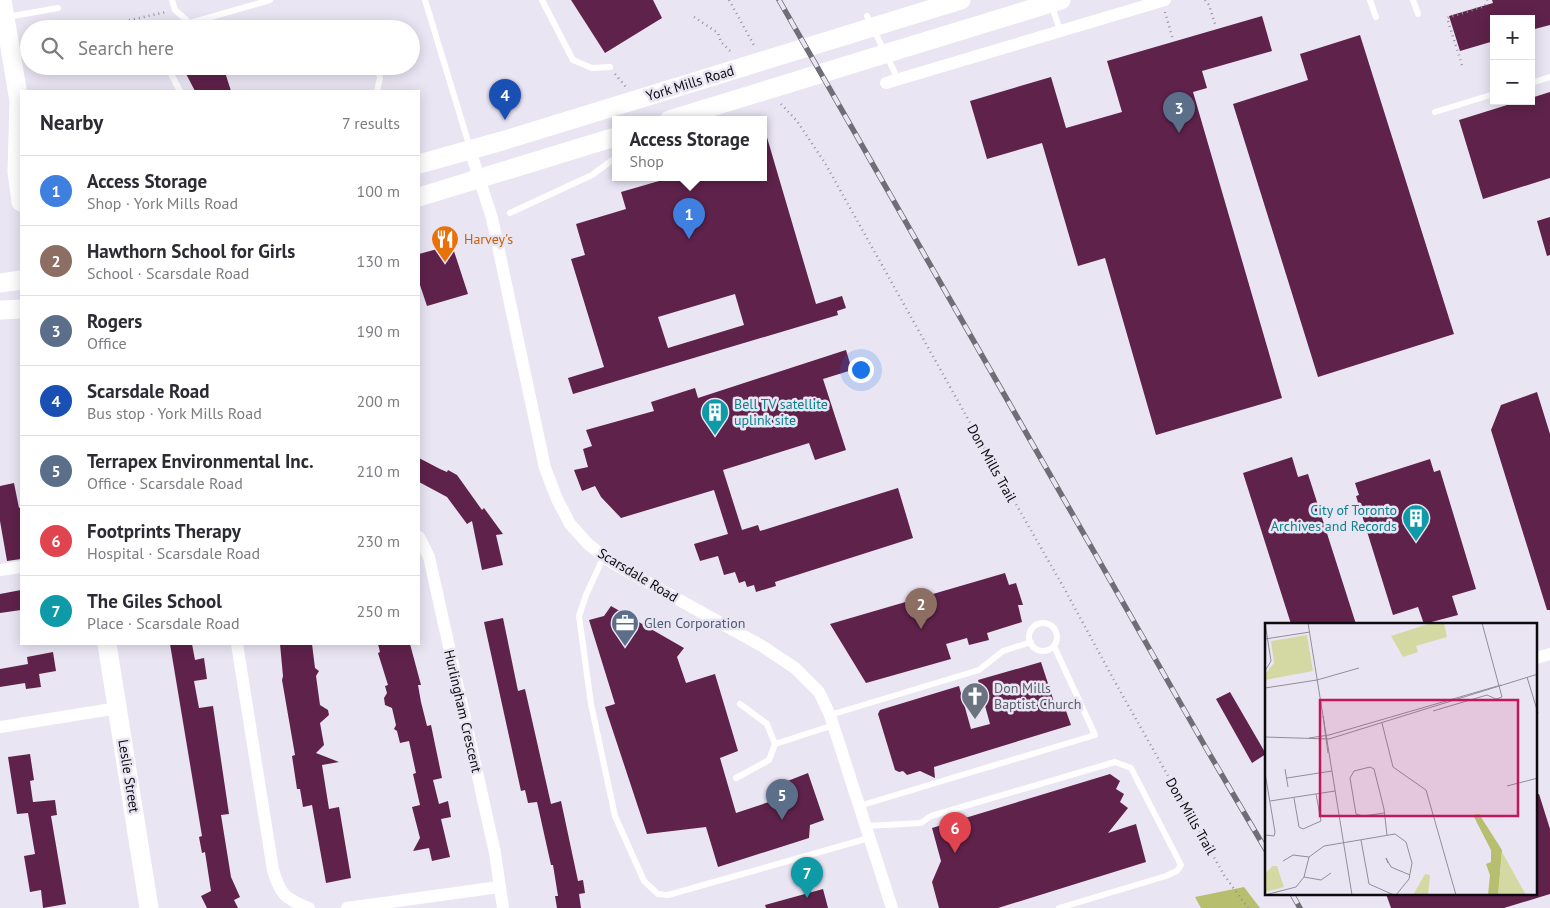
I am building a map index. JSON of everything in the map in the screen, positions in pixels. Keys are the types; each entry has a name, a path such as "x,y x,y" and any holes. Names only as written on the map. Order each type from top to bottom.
{"main road":[{"name":"York Mills Road","path":"420,164 961,0"},
{"path":"677,116 1061,0"},
{"path":"4,9 20,98 17,172 20,194"},
{"path":"420,197 612,138"},
{"path":"0,283 20,280"},
{"path":"0,310 20,309"},
{"name":"Leslie Street","path":"107,645 149,908"}],"street":[{"path":"892,81 1163,0"},
{"name":"Scarsdale Road","path":"470,150 481,178 496,237 547,476 573,527 588,544 604,556 762,646 795,668 820,692 832,720 892,908"},
{"name":"Hurlingham Crescent","path":"420,538 429,557 496,853 502,908"},
{"path":"0,570 20,567"},
{"path":"237,645 273,870 279,889 289,900 309,908"},
{"path":"0,727 118,708"},
{"path":"347,908 499,887"}],"lane":[{"path":"172,0 175,10 187,20"},
{"path":"200,20 270,0"},
{"path":"425,0 470,150"},
{"path":"542,0 573,60 592,68 610,67"},
{"path":"1050,0 1060,31"},
{"path":"1370,0 1376,17"},
{"path":"1413,0 1418,14"},
{"path":"4,9 58,8"},
{"path":"867,16 892,81"},
{"path":"172,75 179,90"},
{"path":"377,90 380,75"},
{"path":"1535,82 1550,77"},
{"path":"675,116 772,82"},
{"path":"1435,112 1490,95"},
{"path":"510,213 592,175 612,160"},
{"path":"604,556 586,595 579,616 591,704 615,816 644,881 658,894 668,895 867,832 920,823 931,816 1115,762 1131,768 1182,865 1177,871 1166,876 1059,908"},
{"path":"859,806 1095,735 1054,646 1056,632 1046,623 1037,624 1032,628 1031,642 1040,650 1054,646"},
{"path":"775,744 832,720 979,670 1003,651 1031,642"},
{"path":"736,778 769,760 775,744 767,724 740,704"}],"path":[{"path":"729,0 752,40"},
{"path":"1163,0 1173,40"},
{"path":"1205,0 1209,5 1216,27"},
{"path":"1209,5 1210,0"},
{"path":"1462,65 1447,18 1485,6 1487,0"},
{"path":"130,20 175,10"},
{"path":"694,18 718,33 721,42"},
{"name":"Don Mills Trail","path":"777,102 783,104 825,163 1064,588 1114,682 1224,875 1248,908"}],"green space":[{"path":"1244,887 1260,908 1201,908 1195,897"}],"building":[{"path":"571,0 653,0 662,18 605,53"},
{"path":"1492,0 1550,0 1550,25 1535,29 1535,15 1490,15 1490,42 1460,51 1449,16 1493,3"},
{"path":"1262,16 1272,51 1202,71 1207,88 1193,92 1282,398 1156,435 1105,258 1078,266 1042,143 987,159 970,101 1051,77 1066,128 1122,112 1107,61"},
{"path":"1360,35 1454,334 1318,377 1233,104 1308,80 1300,54"},
{"path":"187,75 226,75 231,90 194,90"},
{"path":"1550,92 1550,178 1483,199 1459,120 1507,105 1535,105 1535,97"},
{"path":"767,137 816,304 842,296 846,308 837,311 838,315 573,394 568,378 604,367 571,259 585,255 576,224 626,209 621,192 659,181 767,181","holes":["735,294 744,325 668,348 658,317"]},
{"path":"1550,217 1550,255 1547,256 1537,221"},
{"path":"452,245 468,294 427,306 420,285 420,254"},
{"name":"Bell TV satellite uplink site","path":"846,350 852,370 823,379 846,450 815,460 809,443 723,470 742,530 758,525 760,531 898,488 913,538 775,582 776,586 756,592 754,585 747,587 745,581 739,583 735,572 724,575 718,556 700,561 694,544 728,534 714,490 621,518 601,497 595,486 582,491 574,470 588,467 583,449 592,446 586,430 654,411 651,402 695,388 698,398"},
{"path":"1537,392 1550,434 1550,610 1547,610 1491,430 1501,405"},
{"path":"1292,457 1298,477 1308,474 1356,623 1291,623 1243,473"},
{"path":"420,459 457,475 482,510 484,508 503,534 496,535 503,565 482,570 472,521 467,524 447,497 420,483"},
{"name":"City of Toronto Archives and Records","path":"1430,459 1434,472 1440,470 1476,589 1452,596 1458,615 1424,623 1418,607 1393,615 1356,496 1359,495 1355,483"},
{"path":"14,483 20,508 20,559 7,561 0,521 0,486"},
{"path":"1005,573 1009,585 1016,583 1023,605 1018,605 1022,622 987,633 989,640 969,645 967,638 946,644 951,659 866,683 830,624"},
{"path":"20,590 20,610 0,613 0,594"},
{"path":"611,606 684,648 677,657 686,683 715,674 738,751 720,758 736,813 787,796 785,782 808,773 824,820 810,825 809,838 718,867 706,827 647,834 605,707 615,704 589,620 604,616"},
{"path":"503,618 518,691 525,689 551,804 561,801 578,881 583,880 585,893 579,894 581,908 557,908 555,896 558,896 553,865 551,865 537,802 528,803 525,790 521,791 484,622"},
{"path":"170,645 192,645 195,660 204,658 207,679 194,681 199,708 213,706 229,814 221,815 231,877 240,897 234,900 238,908 207,908 201,896 211,891 205,852 202,853 199,837 202,836"},
{"path":"280,645 312,645 315,668 319,671 316,676 320,705 328,710 329,715 320,723 324,745 316,753 339,762 322,765 329,809 339,807 351,878 326,883 312,805 303,807 300,789 297,789 292,756 295,755 282,680"},
{"path":"378,645 410,645 421,685 418,685 421,702 427,726 431,725 442,778 433,780 439,804 448,801 451,817 441,819 450,857 432,861 429,848 413,851 420,838 412,807 420,805 413,774 416,773 409,741 400,743 397,731 394,729 396,725 392,708 385,705 384,698 387,693 385,686 388,685 378,653 380,652"},
{"path":"53,652 56,671 39,674 41,687 26,689 25,683 0,687 0,669 28,664 27,657"},
{"name":"Don Mills Baptist Church","path":"1041,662 1054,702 1065,708 1071,725 934,767 935,778 920,771 907,775 903,771 895,770 878,714 880,710 959,686 971,729 990,724 978,680"},
{"path":"1230,692 1265,755 1252,763 1216,699"},
{"path":"30,754 34,780 30,781 33,802 55,800 57,815 51,816 66,904 43,908 41,890 30,892 24,856 35,854 28,813 17,814 8,757"},
{"path":"1110,774 1120,781 1116,789 1124,794 1120,802 1128,808 1108,833 1136,824 1146,862 998,908 939,908 932,882 941,861 932,828"},
{"path":"1539,794 1550,829 1550,894 1504,908 1391,908 1387,896 1538,896"},
{"path":"823,889 828,908 766,908 765,905"}],"railway":[{"path":"779,0 1265,848"},
{"path":"1293,896 1300,908"}],"place":[{"name":"Scarsdale Road","path":"505,120"},
{"name":"Rogers","path":"1179,133"},
{"name":"Access Storage","path":"689,239"},
{"name":"Harvey's","path":"445,263"},
{"name":"Bell TV satellite uplink site","path":"715,436"},
{"name":"City of Toronto Archives and Records","path":"1416,542"},
{"name":"Hawthorn School for Girls","path":"921,629"},
{"name":"Glen Corporation","path":"625,647"},
{"name":"Don Mills Baptist Church","path":"975,720"},
{"name":"Terrapex Environmental Inc.","path":"782,820"},
{"name":"Footprints Therapy","path":"955,853"},
{"name":"The Giles School","path":"807,898"}]}
